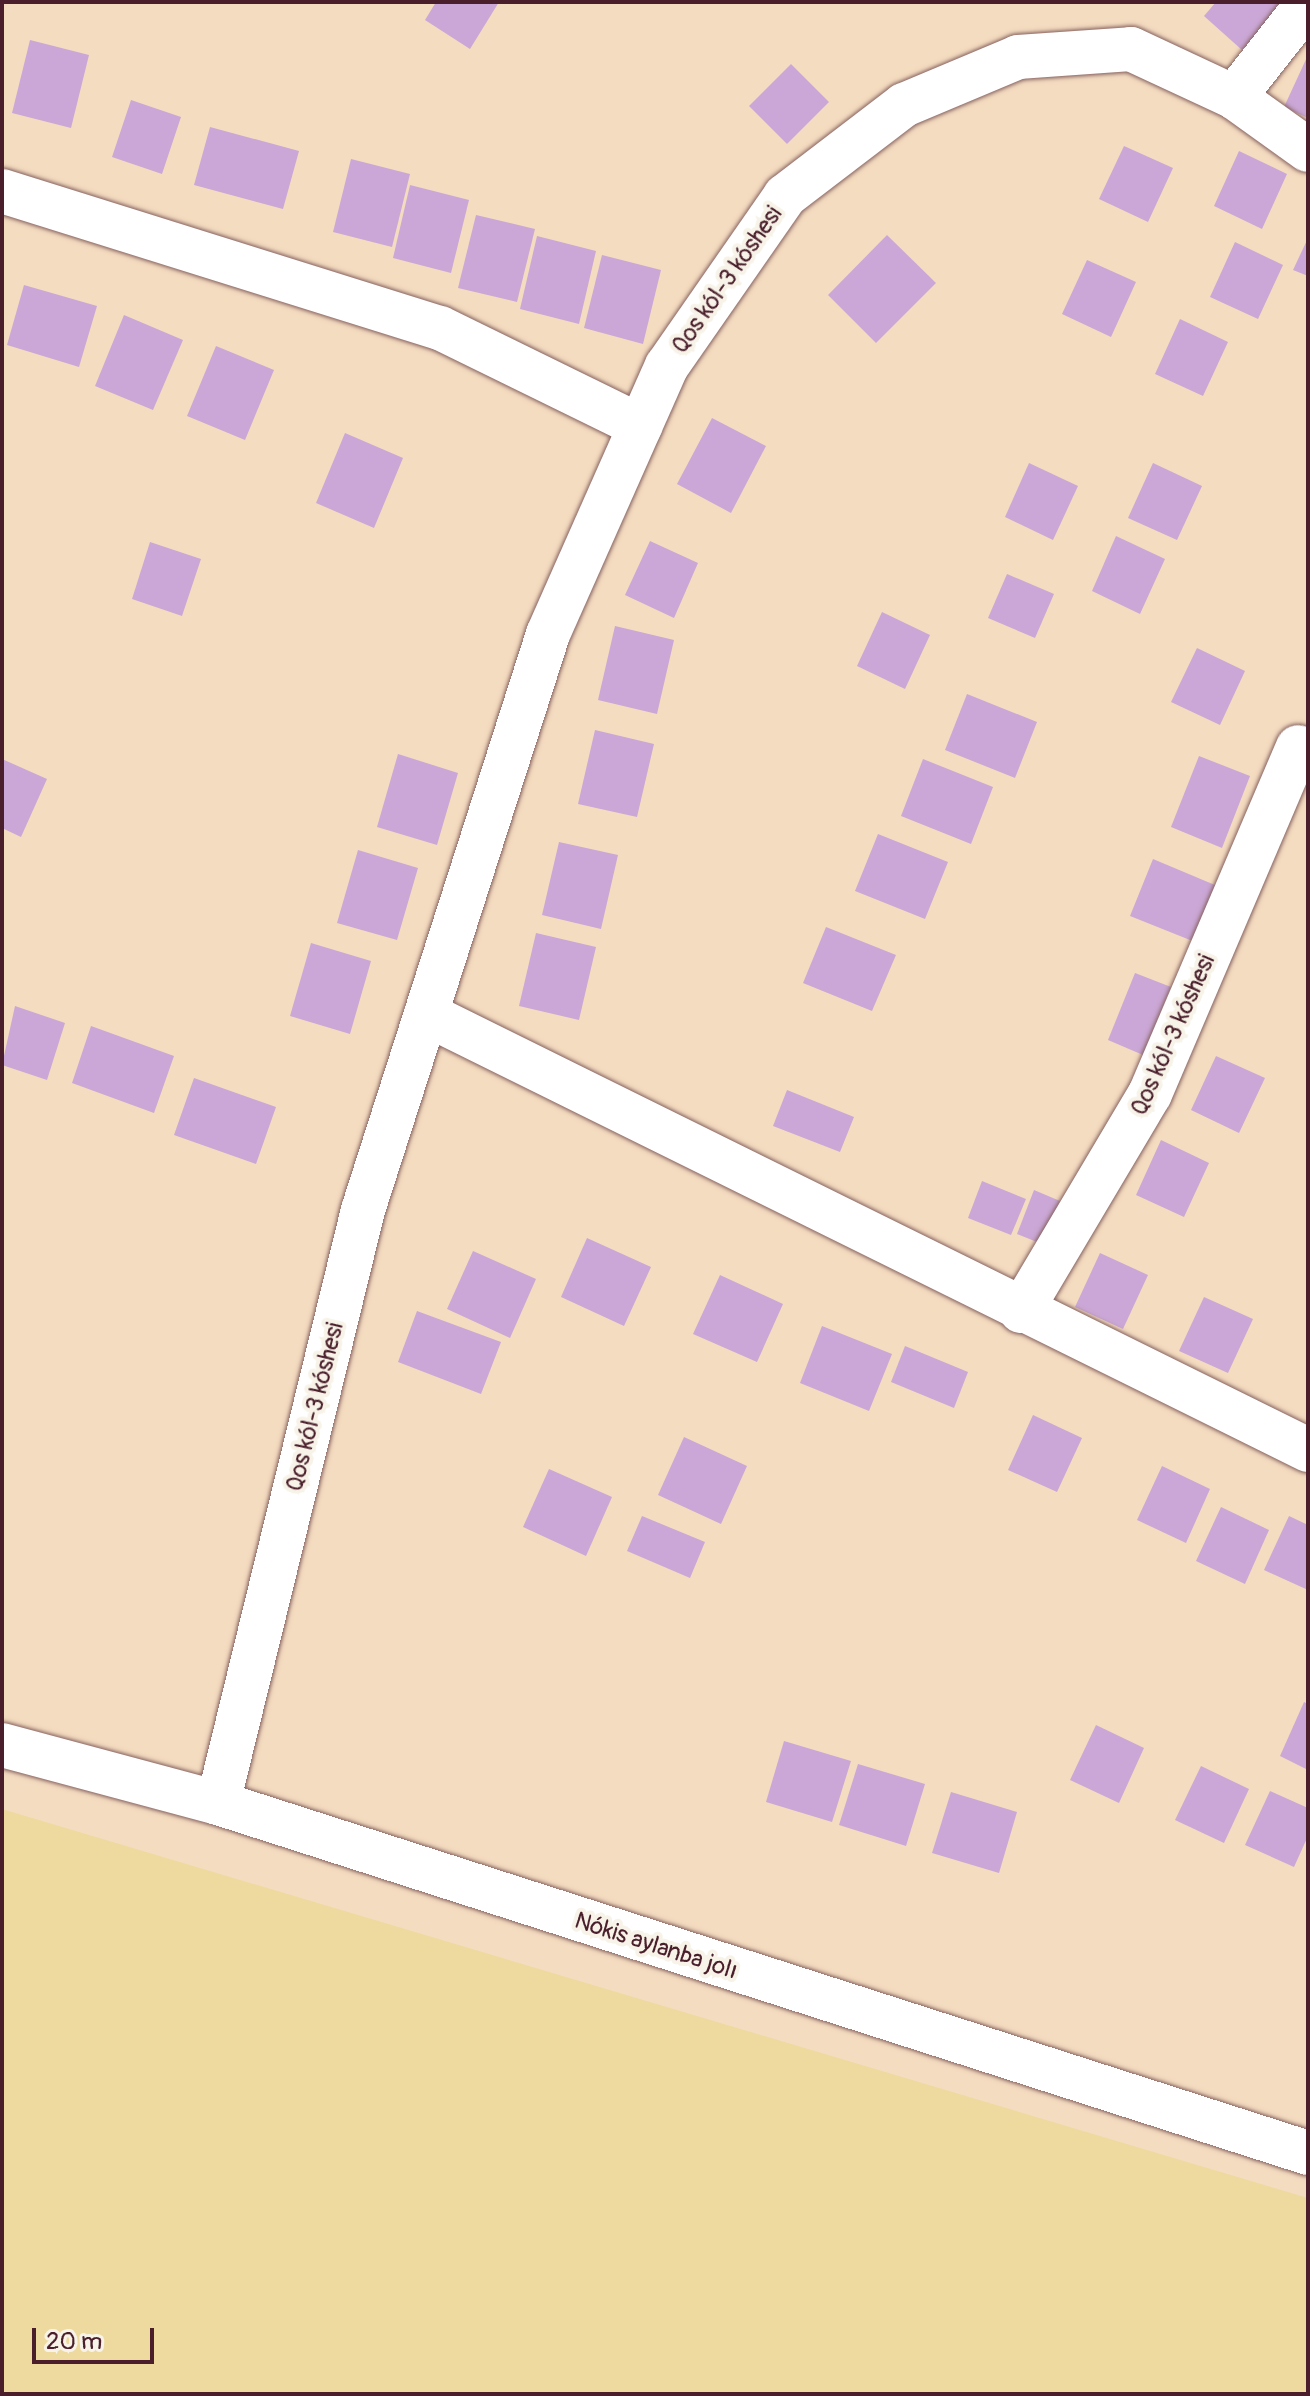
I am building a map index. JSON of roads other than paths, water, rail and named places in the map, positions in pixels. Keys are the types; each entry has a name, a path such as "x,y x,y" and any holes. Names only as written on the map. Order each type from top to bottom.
{"street":[{"path":"1234,97 1308,3"},
{"name":"Qos kól-3 kóshesi","path":"218,1803 363,1210 548,634 667,366 785,196 904,105 1018,57 1131,49 1234,97 1308,150"},
{"path":"2,191 440,328 640,426"},
{"name":"Qos kól-3 kóshesi","path":"1021,1311 1150,1094 1298,747"},
{"path":"426,1014 1021,1311 1308,1450"},
{"name":"Nókis aylanba jolı","path":"2,1745 218,1803 1308,2153"}]}
